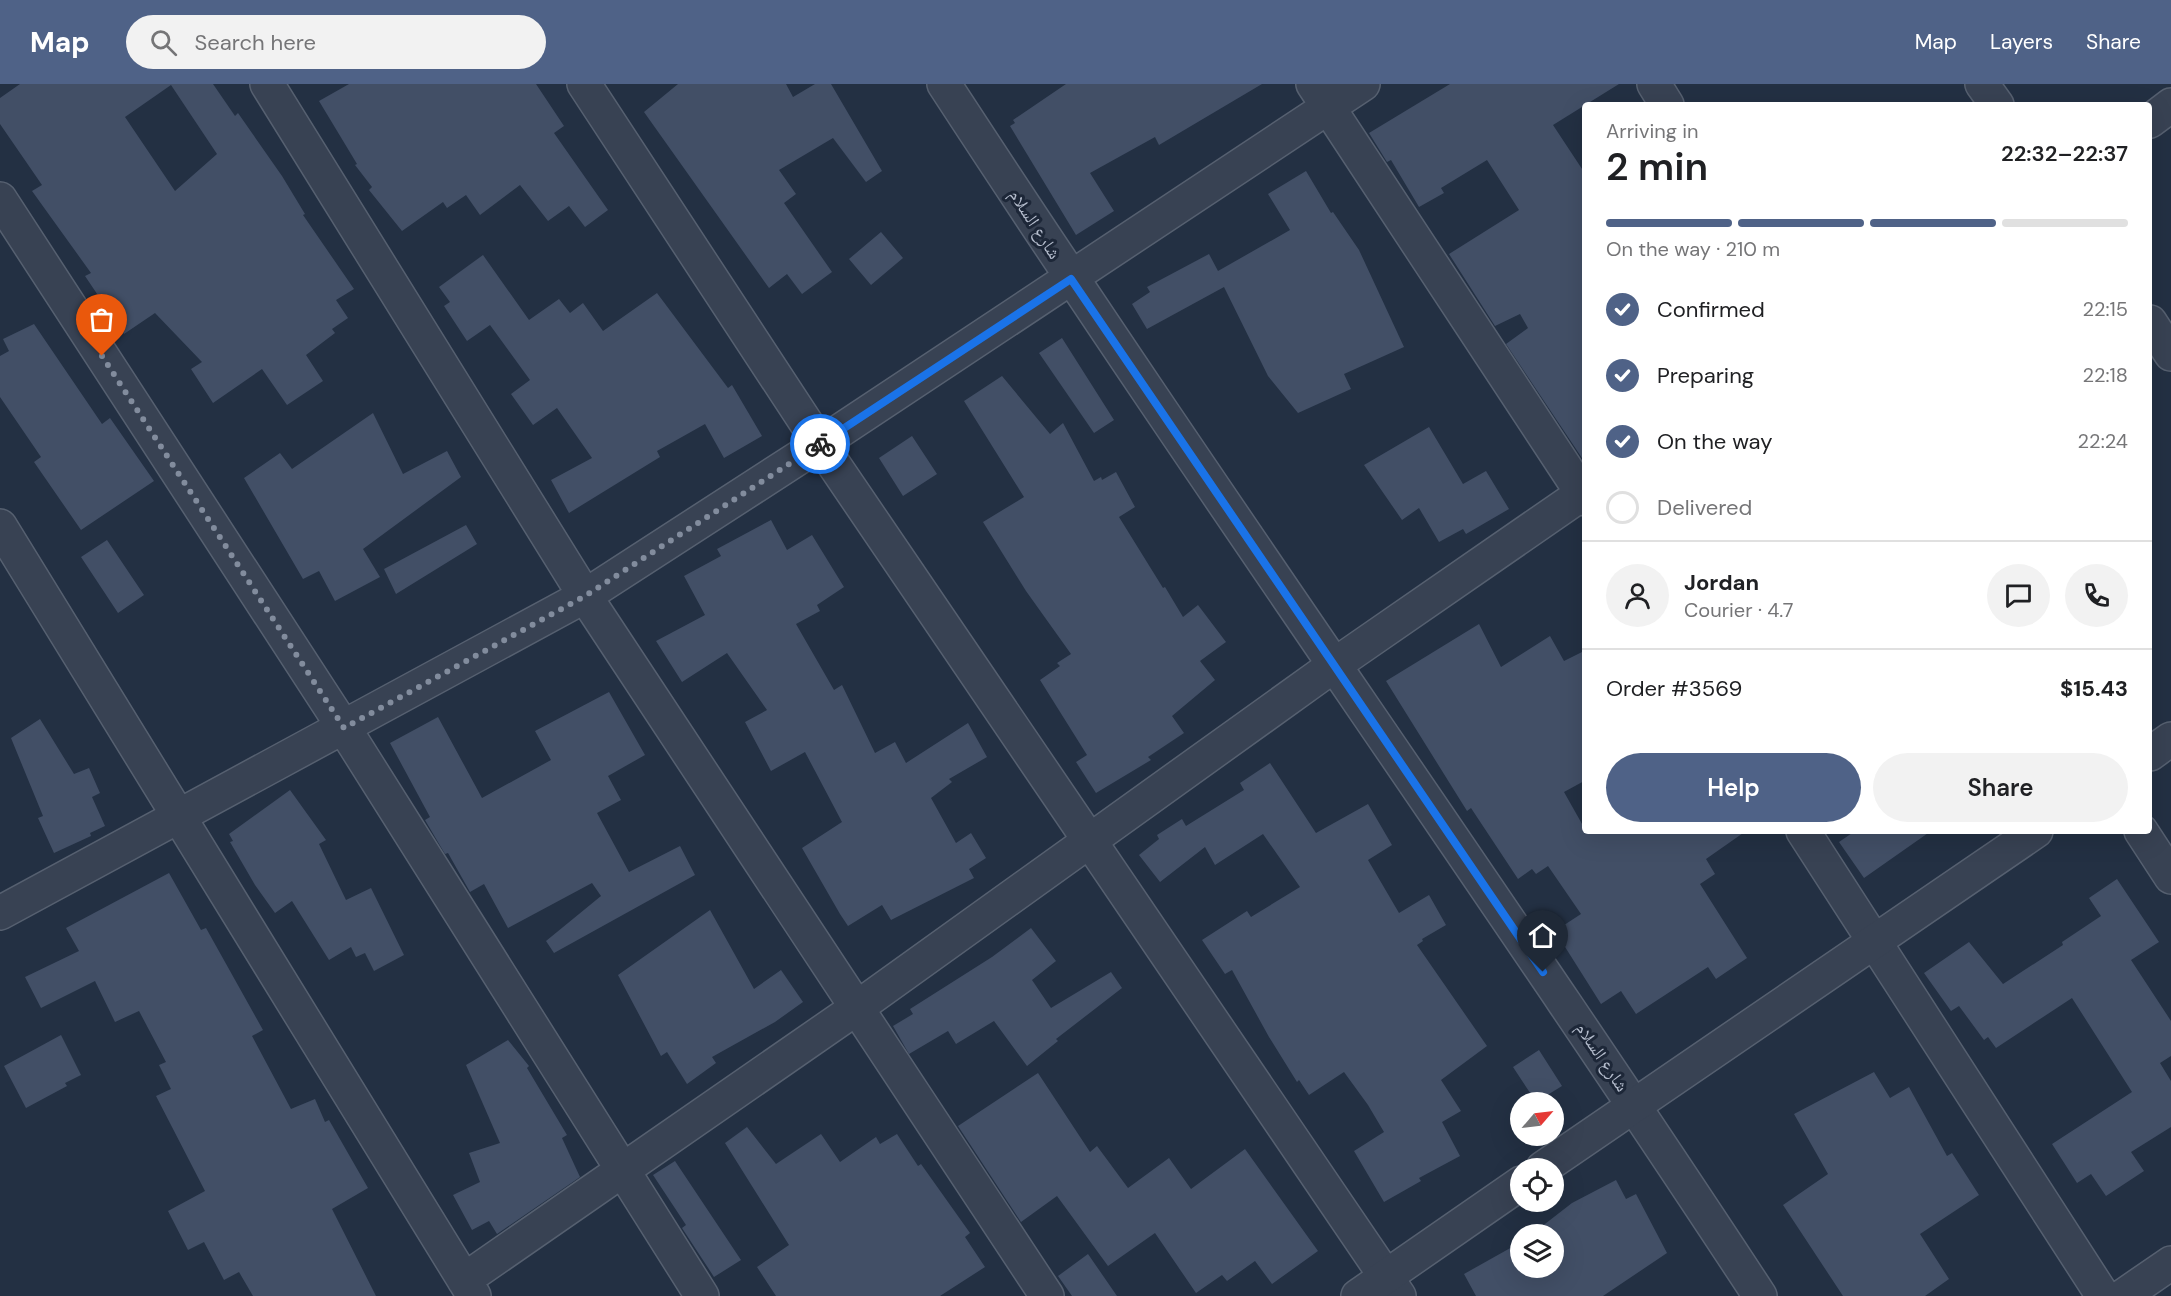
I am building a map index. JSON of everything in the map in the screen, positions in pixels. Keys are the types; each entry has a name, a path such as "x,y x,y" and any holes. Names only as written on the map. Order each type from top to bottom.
{"street":[{"path":"267,84 585,596 1047,1296"},
{"path":"584,84 820,444 1091,839 1392,1286"},
{"name":"شارع السلام","path":"944,84 1071,279 1635,1106 1760,1296"},
{"path":"0,913 585,596 1071,279 1322,96 1363,84"},
{"path":"1654,84 1665,102"},
{"path":"1982,84 1995,102"},
{"path":"1322,96 1582,491"},
{"path":"2152,119 2171,105"},
{"path":"0,199 344,728 702,1296"},
{"path":"2152,325 2171,354"},
{"path":"0,526 469,1288 622,1172 858,1007 1333,666 1582,495"},
{"path":"2152,753 2171,739"},
{"path":"1805,834 2103,1296"},
{"path":"1558,1158 2032,834"},
{"path":"2143,834 2171,877"},
{"path":"1358,1296 1392,1286 1510,1192"},
{"path":"2123,1296 2171,1263"}],"building":[{"path":"20,84 213,84 235,116 238,113 282,176 305,214 303,215 354,289 336,300 348,318 332,329 335,333 306,355 323,381 287,405 262,369 213,403 191,369 202,362 155,313 124,334 85,276 91,273 32,191 42,185 0,124 0,98","holes":["171,85 217,154 175,191 125,117"]},
{"path":"349,84 536,84 564,126 554,133 608,210 585,227 569,206 548,221 520,185 480,215 466,195 447,208 443,202 402,231 369,190 372,187 355,165 357,164 319,101"},
{"path":"678,84 786,84 793,97 815,84 831,84 882,171 866,182 833,138 779,170 796,194 784,203 832,272 802,294 787,274 769,288 644,112"},
{"path":"1066,84 1262,84 1159,145 1155,137 1090,173 1114,211 1076,235 1010,126 1015,123 1013,120"},
{"path":"1450,84 1619,84 1590,102 1582,102 1582,107 1553,125 1582,169 1582,458 1506,344 1528,328 1520,314 1495,326 1449,254 1519,210 1487,160 1441,188 1444,193 1419,207 1391,160 1387,162 1369,133"},
{"path":"1306,171 1331,213 1333,212 1359,250 1404,347 1344,374 1351,389 1298,413 1268,376 1224,287 1147,329 1132,304 1150,292 1147,287 1209,254 1218,271 1290,230 1268,194"},
{"path":"881,232 903,258 871,285 849,259"},
{"path":"483,255 529,320 559,299 570,313 583,303 603,331 657,293 728,388 732,385 762,436 724,458 705,424 657,451 660,457 569,513 551,480 592,458 557,408 533,425 511,394 530,380 490,325 467,341 444,306 450,302 439,287"},
{"path":"34,324 102,424 110,418 154,481 81,530 34,462 41,457 0,397 0,356 9,351 3,339"},
{"path":"1062,338 1114,420 1094,433 1039,353"},
{"path":"1002,376 1050,434 1063,423 1094,481 1101,477 1102,480 1116,472 1135,507 1119,517 1163,588 1165,587 1183,617 1198,605 1226,642 1200,661 1215,680 1172,716 1184,733 1148,757 1151,760 1096,793 1076,762 1087,755 1040,680 1060,666 1057,663 1071,654 1026,591 983,522 1024,497 964,401"},
{"path":"373,413 403,474 447,451 461,477 363,549 380,577 335,601 319,571 303,579 244,478 280,453 292,469"},
{"path":"1429,427 1463,484 1486,471 1509,509 1466,534 1463,529 1439,542 1419,508 1402,520 1364,465"},
{"path":"912,436 937,474 903,496 879,458"},
{"path":"771,520 787,550 812,535 844,587 817,605 820,611 796,624 834,690 842,685 875,753 895,742 906,763 968,723 987,757 949,779 952,782 931,798 956,843 971,833 986,858 969,869 974,878 891,920 882,905 848,926 840,914 802,848 842,822 805,752 771,771 745,722 767,710 727,653 682,682 656,641 705,615 684,576 721,556 717,549"},
{"path":"466,525 477,544 396,594 384,569"},
{"path":"107,540 144,595 118,613 81,557"},
{"path":"1479,624 1501,667 1550,636 1564,661 1582,652 1582,782 1564,792 1582,824 1582,834 1742,834 1706,859 1715,874 1700,884 1747,958 1716,979 1708,967 1636,1014 1621,991 1601,1004 1555,931 1581,914 1548,866 1536,874 1532,869 1518,879 1471,808 1467,811 1386,681"},
{"path":"609,692 645,755 608,776 621,800 597,813 629,872 680,846 695,875 554,953 546,941 601,896 592,883 508,928 484,884 470,892 448,853 445,854 425,820 430,817 390,743 438,717 482,798 551,760 535,731"},
{"path":"40,719 74,774 89,768 100,793 92,797 105,826 90,833 91,836 54,853 38,818 43,816 11,738"},
{"path":"1270,763 1316,833 1368,804 1392,845 1368,860 1399,913 1429,895 1446,925 1422,939 1423,941 1417,945 1487,1046 1441,1080 1461,1111 1442,1122 1460,1156 1419,1178 1421,1181 1384,1202 1354,1151 1384,1132 1368,1105 1344,1072 1309,1095 1299,1080 1297,1082 1269,1037 1232,970 1225,974 1202,940 1247,911 1251,917 1300,887 1263,834 1215,865 1205,847 1160,882 1139,855 1159,839 1157,835 1182,819 1186,826 1244,790 1240,783"},
{"path":"290,790 326,840 319,844 346,900 371,888 404,955 374,971 365,953 356,957 351,947 329,960 292,901 275,913 255,885 230,842 233,841 229,834"},
{"path":"1851,834 1927,834 1864,878 1839,842"},
{"path":"169,873 201,930 206,928 263,1030 252,1036 291,1109 315,1099 325,1122 329,1120 368,1188 332,1209 376,1296 253,1296 239,1272 224,1280 204,1242 188,1250 168,1211 205,1191 156,1096 171,1089 159,1065 166,1062 139,1011 115,1022 95,981 41,1008 25,977 79,951 66,928"},
{"path":"2117,879 2159,942 2131,960 2171,1021 2171,1056 2160,1063 2171,1081 2171,1127 2131,1152 2144,1171 2106,1196 2091,1174 2077,1183 2052,1144 2132,1092 2072,998 1996,1048 1988,1037 1984,1040 1959,1006 1951,1011 1924,973 1969,942 2003,984 2063,945 2062,942 2101,916 2089,898"},
{"path":"710,910 754,989 781,970 803,1002 775,1022 712,1057 716,1063 687,1084 667,1052 661,1056 618,975"},
{"path":"1031,928 1056,961 1032,980 1051,1008 1111,972 1122,988 1056,1039 1058,1041 1027,1066 994,1021 956,1044 948,1031 909,1054 893,1026 913,1014 910,1009 992,957"},
{"path":"61,1035 81,1075 65,1083 67,1086 26,1108 4,1066"},
{"path":"508,1040 529,1066 527,1068 567,1135 562,1138 580,1177 497,1234 489,1221 472,1230 453,1195 480,1182 469,1153 500,1143 466,1065"},
{"path":"1539,1050 1562,1086 1552,1092 1529,1092 1513,1067"},
{"path":"1874,1072 1890,1098 1909,1087 1947,1156 1952,1153 1979,1195 1920,1234 1949,1279 1925,1296 1843,1296 1783,1205 1828,1174 1794,1114"},
{"path":"1038,1073 1090,1152 1097,1146 1128,1188 1169,1158 1191,1189 1245,1149 1318,1251 1272,1284 1255,1261 1227,1281 1222,1275 1196,1293 1155,1233 1108,1266 1057,1196 1021,1222 958,1126"},
{"path":"747,1127 776,1164 821,1134 840,1162 876,1137 880,1144 897,1134 918,1166 921,1164 970,1233 965,1237 985,1267 940,1296 776,1296 757,1267 789,1245 725,1143"},
{"path":"675,1161 741,1260 714,1277 682,1228 686,1225 653,1175"},
{"path":"1616,1180 1626,1199 1636,1194 1667,1253 1603,1296 1476,1296 1464,1274 1510,1248 1510,1278 1564,1278 1564,1224 1545,1224 1560,1212 1564,1212 1564,1209"},
{"path":"1088,1254 1117,1296 1072,1296 1058,1276"}],"way so far":[{"path":"102,356 344,728 585,596 820,444"}],"route":[{"path":"820,444 1071,279 1543,972"}]}
